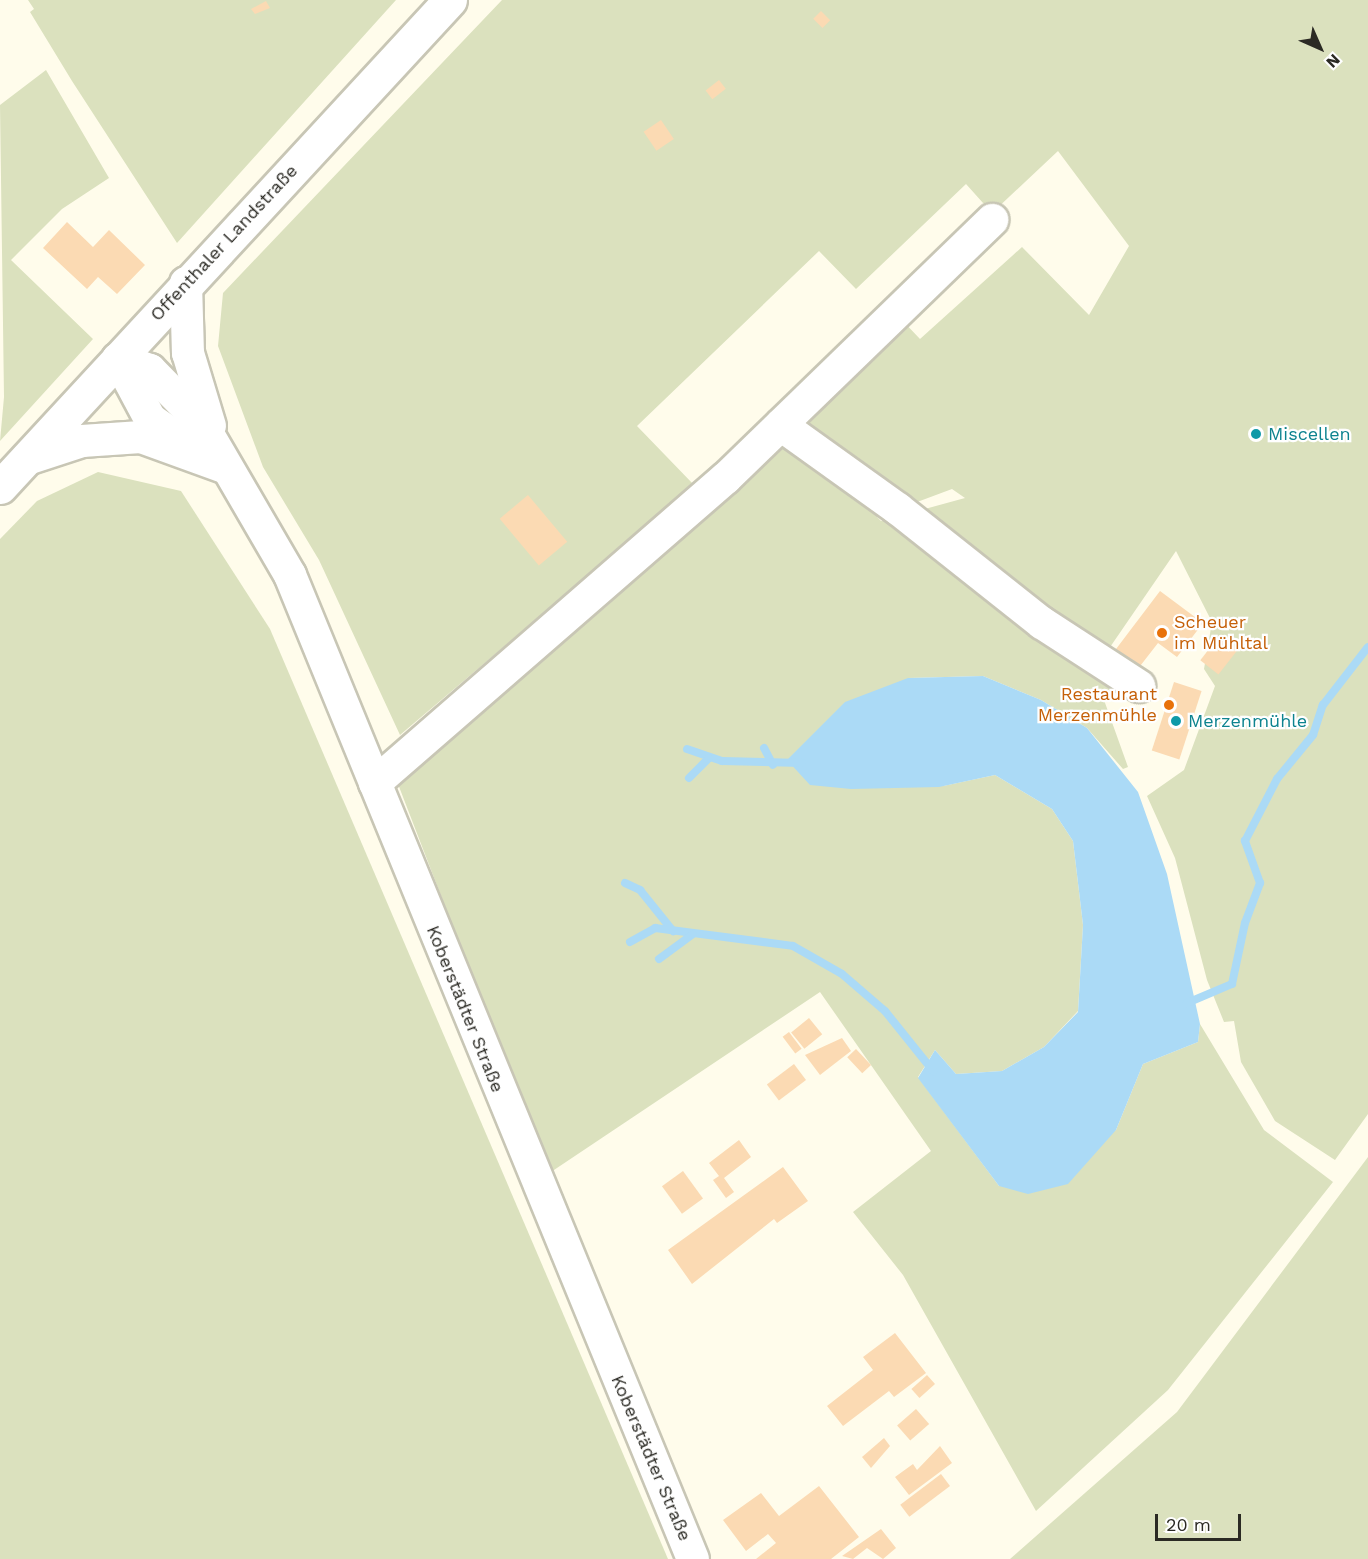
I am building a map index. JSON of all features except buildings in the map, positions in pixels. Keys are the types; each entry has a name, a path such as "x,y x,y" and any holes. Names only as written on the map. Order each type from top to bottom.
{"main road":[{"name":"Offenthaler Landstraße","path":"0,487 186,283 450,0"}],"street":[{"path":"375,783 781,425 992,220"},
{"path":"186,283 188,353 224,466"},
{"path":"118,359 150,419 224,466"},
{"path":"781,425 898,509 1016,605 1139,686"},
{"path":"27,459 81,441 141,437 224,466"},
{"name":"Koberstädter Straße","path":"224,466 290,575 693,1559"}],"green space":[{"path":"28,0 396,0 177,243 72,81 30,12 34,9"},
{"path":"502,0 1368,0 1368,1114 1335,1160 1275,1121 1241,1062 1234,1021 1224,1022 1207,980 1175,858 1147,796 1184,770 1215,686 1204,669 1212,622 1176,551 1106,653 1127,672 1104,700 1128,767 1123,769 1087,728 1041,700 983,676 908,678 943,786 995,775 1052,809 1073,841 1083,925 1078,1011 1044,1047 1002,1071 956,1074 935,1050 918,1077 999,1186 1116,1130 1143,1064 1198,1042 1200,1024 1264,1130 1333,1182 1168,1390 1036,1511 903,1275 853,1212 931,1151 820,992 548,1174 398,784 608,605 901,319 920,339 1022,247 1089,315 1129,246 1058,151 992,213 966,184 856,289 819,251 637,426 694,485 400,735 319,560 263,467 218,346 223,293","holes":["952,489 965,498 881,521 877,517"]},
{"path":"46,70 109,178 62,209 11,260 93,339 0,441 4,397 0,105"},
{"path":"98,472 181,491 270,629 668,1559 0,1559 0,539 37,501"},
{"path":"1368,1157 1368,1559 1010,1559 1177,1412"}],"water":[{"path":"983,676 1041,700 1087,728 1138,792 1167,874 1200,1024 1198,1042 1143,1064 1116,1130 1068,1184 1028,1194 999,1186 918,1078 935,1050 956,1074 1002,1071 1044,1047 1078,1012 1083,925 1073,841 1052,809 995,775 939,787 851,789 810,785 787,760 845,702 908,678"}],"waterway":[{"path":"1187,1003 1232,984 1245,923 1260,883 1245,841 1277,779 1313,735 1323,705 1368,647"},
{"path":"764,748 773,765"},
{"path":"687,749 722,761 802,763"},
{"path":"689,778 709,758"},
{"path":"625,883 640,890 673,931"},
{"path":"630,942 655,928 793,946 842,974 885,1011 933,1071"},
{"path":"659,959 693,934"}],"place":[{"name":"Miscellen","path":"1256,434"},
{"name":"Scheuer im Mühltal","path":"1162,633"},
{"name":"Restaurant Merzenmühle","path":"1169,705"},
{"name":"Merzenmühle","path":"1176,721"}]}
